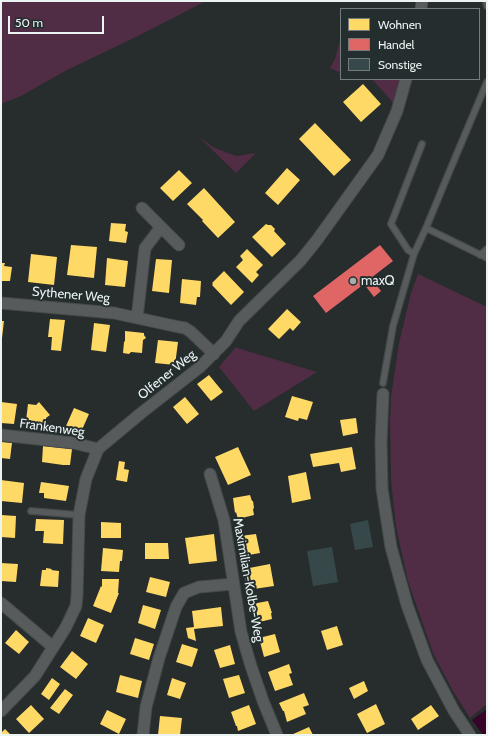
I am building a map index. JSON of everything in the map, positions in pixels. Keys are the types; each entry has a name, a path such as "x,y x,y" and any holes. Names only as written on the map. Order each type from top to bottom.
{"street":[{"name":"Olfener Weg","path":"1,711 34,676 66,627 76,606 79,515 86,479 98,449 214,354 226,341 239,322 301,260 378,155 397,111 406,80"},
{"path":"142,208 179,245"},
{"path":"137,318 145,248 161,227"},
{"name":"Sythener Weg","path":"1,303 114,313 185,328 214,354"},
{"path":"383,389 381,442 382,489 391,547 407,605 427,660 454,711 470,735"},
{"name":"Frankenweg","path":"1,435 74,443 98,449"},
{"name":"Maximilian-Kolbe-Weg","path":"210,474 224,520 241,632 258,687 277,735"},
{"path":"143,735 146,708 159,658 176,607 184,593 199,587 233,584"},
{"path":"1,603 53,647"}],"lane":[{"path":"486,1 487,6"},
{"path":"383,389 393,326 414,254 487,82"},
{"path":"414,254 408,250 391,224 422,144"},
{"path":"426,228 487,258"},
{"path":"480,255 487,249"},
{"path":"31,511 79,515"}],"shaded area":[{"path":"1,1 206,1 65,71 21,96 1,104"},
{"path":"340,41 339,72 330,68 335,59"},
{"path":"373,80 401,80 396,106"},
{"path":"198,136 213,147 237,156 256,153 236,173"},
{"path":"418,274 487,307 487,704 470,718 453,691 433,653 408,581 396,527 391,480 391,397 399,343 411,293"},
{"path":"236,347 317,372 254,411 219,367"},
{"path":"487,709 487,735 483,735 472,720"}],"building: Wohnen":[{"path":"363,84 381,104 361,122 343,102"},
{"path":"315,123 351,160 334,176 299,139"},
{"path":"287,168 300,180 278,205 265,193"},
{"path":"179,170 192,183 173,201 160,188"},
{"path":"204,188 235,222 218,238 187,204"},
{"path":"111,223 126,224 125,231 128,232 126,243 109,241"},
{"path":"266,224 271,225 275,229 274,231 286,244 272,257 252,237"},
{"path":"71,245 97,247 94,278 67,275"},
{"path":"247,249 263,265 256,272 259,275 252,283 236,267 243,260 240,256"},
{"path":"31,254 57,257 54,285 28,282"},
{"path":"107,258 128,261 125,287 105,285"},
{"path":"156,259 172,260 169,293 152,291"},
{"path":"1,263 5,263 4,266 12,267 10,281 1,281"},
{"path":"224,271 244,292 231,305 212,285 212,283"},
{"path":"182,279 201,281 200,297 197,297 196,305 180,303"},
{"path":"287,309 301,322 293,331 290,328 279,339 268,329"},
{"path":"50,319 65,320 61,351 51,350 52,337 48,337"},
{"path":"1,321 4,321 2,338 1,338"},
{"path":"94,323 110,325 106,352 91,350"},
{"path":"125,331 144,333 146,338 143,340 142,353 123,353"},
{"path":"158,340 178,342 175,365 155,363"},
{"path":"209,375 223,392 211,401 197,384"},
{"path":"292,396 313,402 307,420 299,418 298,421 285,417"},
{"path":"185,397 199,414 187,424 173,407"},
{"path":"1,402 17,404 14,424 1,423"},
{"path":"39,402 50,415 46,418 46,423 41,423 40,431 28,429 29,422 26,421 28,404 36,405"},
{"path":"74,408 89,414 81,432 66,426"},
{"path":"356,418 358,433 343,436 340,420"},
{"path":"1,442 12,443 10,459 1,458"},
{"path":"43,446 72,449 70,465 42,462"},
{"path":"238,447 251,475 228,485 215,457"},
{"path":"352,447 356,469 341,472 339,463 313,467 310,454"},
{"path":"119,461 125,462 124,469 129,470 127,482 116,480"},
{"path":"306,472 311,499 292,503 288,476"},
{"path":"1,480 24,483 22,503 1,501"},
{"path":"41,482 69,486 66,501 44,498 44,493 39,493"},
{"path":"250,495 253,501 254,515 238,519 236,512 235,513 233,498"},
{"path":"1,515 16,516 15,538 1,537"},
{"path":"36,519 64,520 63,544 43,543 44,531 35,531"},
{"path":"101,522 121,523 121,538 101,538"},
{"path":"214,534 217,561 189,564 185,538"},
{"path":"256,534 260,553 243,556 240,536"},
{"path":"145,543 168,543 169,559 145,559"},
{"path":"103,548 123,550 119,572 101,571"},
{"path":"1,563 18,564 16,582 1,581"},
{"path":"270,564 274,586 247,590 244,569"},
{"path":"46,568 59,571 58,587 40,586 42,570 46,570"},
{"path":"150,577 170,582 166,597 146,592"},
{"path":"102,579 119,579 119,593 111,613 93,606 101,586 102,587"},
{"path":"268,601 272,613 272,619 255,623 252,604"},
{"path":"143,605 161,610 155,629 138,623"},
{"path":"221,607 223,626 194,629 196,641 188,638 186,628 194,627 192,611"},
{"path":"88,618 104,625 96,643 80,636"},
{"path":"337,626 343,645 327,650 321,631"},
{"path":"16,630 29,642 19,654 5,643"},
{"path":"275,634 280,652 264,657 259,638"},
{"path":"135,638 154,644 149,660 130,654"},
{"path":"182,644 198,649 192,667 176,662"},
{"path":"230,645 235,664 220,668 214,650"},
{"path":"72,651 88,664 76,679 60,667"},
{"path":"289,664 292,673 289,674 293,685 275,691 268,672"},
{"path":"120,675 142,681 138,698 116,692"},
{"path":"239,675 245,693 229,698 223,679"},
{"path":"52,678 60,684 49,700 41,694"},
{"path":"172,678 186,683 180,699 167,695"},
{"path":"364,681 368,691 354,699 349,688"},
{"path":"65,689 73,695 59,714 50,708"},
{"path":"304,693 309,705 303,707 306,714 287,722 284,711 279,703"},
{"path":"376,704 385,724 367,733 357,714"},
{"path":"31,705 44,719 29,733 16,719"},
{"path":"249,705 256,724 238,731 231,712"},
{"path":"431,705 439,716 418,730 411,719"},
{"path":"107,710 126,719 119,734 100,724"},
{"path":"160,716 182,718 180,735 158,735"},
{"path":"309,727 313,735 291,735"},
{"path":"5,729 11,735 1,735"}],"building: Handel":[{"name":"maxQ","path":"380,245 393,261 371,278 381,291 374,297 364,284 326,313 313,296"}],"building: Sonstige":[{"path":"368,520 373,547 355,550 350,524"},
{"path":"332,547 338,582 313,586 307,551"}],"place":[{"name":"maxQ","path":"353,281"}]}
